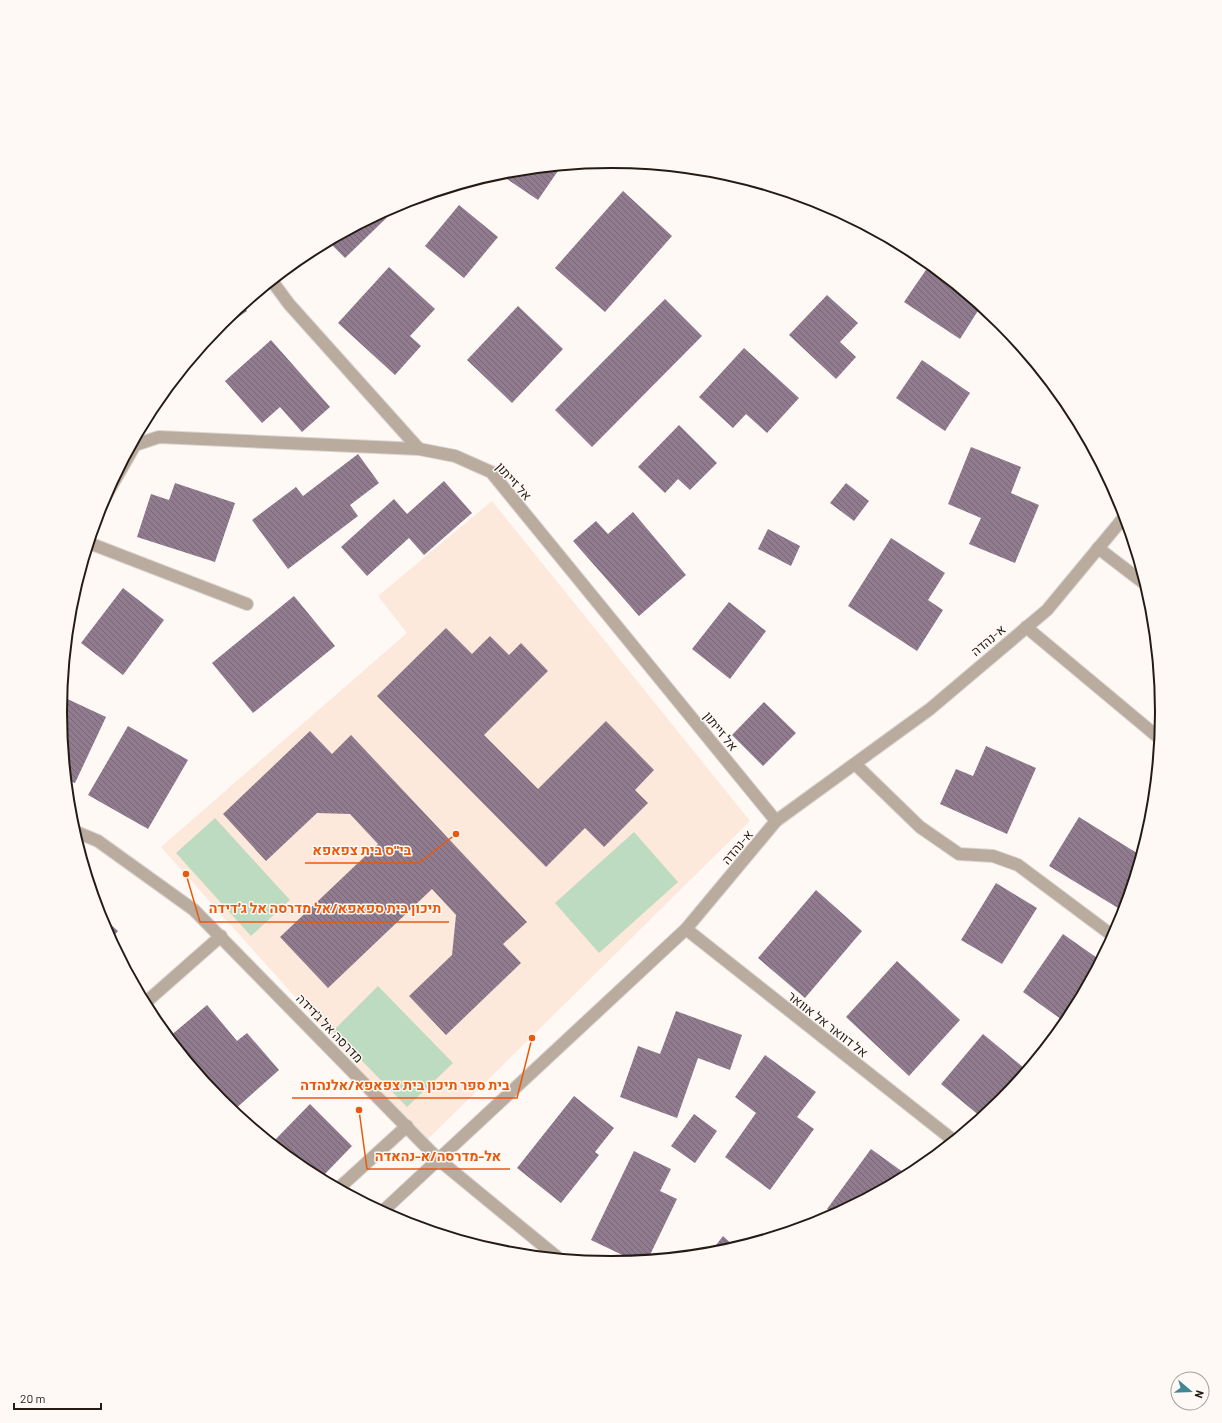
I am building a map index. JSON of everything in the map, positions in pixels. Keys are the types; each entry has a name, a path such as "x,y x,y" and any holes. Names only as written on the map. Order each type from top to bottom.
{"street":[{"path":"274,284 289,304 418,449"},
{"name":"אל זייתון","path":"137,444 159,437 418,449 455,456 491,472 776,821"},
{"name":"א-נהדה","path":"387,1207 686,929 776,821 930,709 1046,610 1120,521"},
{"path":"94,545 247,604"},
{"path":"1098,548 1138,579"},
{"path":"1026,627 1154,734"},
{"path":"855,764 920,827 959,854 993,856 1018,865 1108,932"},
{"name":"מדרסה אל ג'דידה","path":"81,834 98,841 194,910 439,1160 551,1252"},
{"name":"אל דוואר אל אוואר","path":"686,929 949,1137"},
{"path":"150,999 221,936"},
{"path":"342,1185 406,1126"}],"shaded area":[{"path":"492,501 750,821 425,1142 161,847 407,633 378,596"}],"green space":[{"path":"215,818 290,900 251,936 176,853"},
{"path":"634,832 678,882 599,953 555,903"},
{"path":"378,986 453,1063 407,1107 333,1031"}],"building":[{"path":"558,170 538,200 505,178"},
{"path":"623,191 672,236 605,312 555,268"},
{"path":"459,205 498,237 464,278 425,246"},
{"path":"389,215 345,258 332,245"},
{"path":"389,267 435,309 410,336 421,346 395,375 338,323"},
{"path":"927,269 978,310 960,339 904,302"},
{"path":"827,295 858,323 840,342 856,357 836,379 789,335"},
{"path":"665,299 702,336 592,447 555,410"},
{"path":"518,306 563,349 512,403 467,360"},
{"path":"245,308 247,311 230,323"},
{"path":"271,340 330,407 302,432 280,407 262,423 225,381"},
{"path":"744,348 799,398 767,433 746,414 733,428 699,397"},
{"path":"922,360 970,393 945,431 896,398"},
{"path":"679,425 717,463 690,490 678,479 665,493 638,467"},
{"path":"971,447 1021,467 1011,493 1039,505 1015,563 969,544 981,518 948,504"},
{"path":"358,454 379,483 350,505 358,516 288,569 252,520 296,487 303,496"},
{"path":"444,481 472,513 424,555 409,538 367,576 341,547 394,499 407,514"},
{"path":"175,483 235,503 215,562 137,537 151,494 169,500"},
{"path":"846,483 869,501 854,521 830,503"},
{"path":"633,512 686,575 639,616 573,541 596,521 608,534"},
{"path":"768,529 800,546 791,566 758,549"},
{"path":"891,538 945,573 928,600 943,610 917,651 848,606"},
{"path":"123,588 164,620 123,675 81,643"},
{"path":"294,596 335,646 253,713 212,663"},
{"path":"729,602 766,631 730,679 692,649"},
{"path":"446,628 472,654 490,636 509,655 521,643 548,671 484,735 538,789 606,721 654,770 635,790 648,803 604,847 585,828 546,867 377,696"},
{"path":"67,699 106,717 75,783 72,782 68,747"},
{"path":"764,702 796,733 763,766 732,735"},
{"path":"128,726 188,760 148,829 88,795"},
{"path":"310,731 332,754 351,735 527,922 503,944 521,963 446,1035 409,996 452,955 456,915 432,889 328,988 280,937 378,844 350,814 317,813 266,861 223,814"},
{"path":"986,746 1036,768 1007,834 940,804 956,769 973,776"},
{"path":"1079,817 1136,852 1118,908 1049,866"},
{"path":"996,883 1037,908 1002,964 961,940"},
{"path":"816,890 862,931 805,998 758,958"},
{"path":"110,924 118,931 115,935"},
{"path":"1063,934 1096,957 1082,984 1060,1018 1023,992"},
{"path":"897,961 960,1020 909,1076 846,1017"},
{"path":"207,1005 237,1041 247,1033 279,1070 237,1107 202,1070 173,1034"},
{"path":"676,1011 742,1035 730,1070 698,1058 677,1118 620,1097 638,1046 660,1054"},
{"path":"983,1034 1023,1067 977,1114 941,1084"},
{"path":"765,1055 816,1092 797,1117 814,1129 770,1190 725,1157 756,1113 735,1097"},
{"path":"574,1096 614,1128 595,1152 599,1155 561,1203 517,1168"},
{"path":"310,1104 352,1146 325,1174 275,1139"},
{"path":"694,1114 717,1131 695,1163 671,1146"},
{"path":"871,1149 902,1171 852,1199 828,1210 827,1209"},
{"path":"634,1151 671,1169 660,1191 677,1199 651,1254 623,1255 591,1240"},
{"path":"723,1236 730,1242 717,1245"}],"place":[{"name":"בי\"ס בית צפאפא","path":"456,834"},
{"name":"תיכון בית ספאפא/אל מדרסה אל ג׳דידה","path":"186,874"},
{"name":"בית ספר תיכון בית צפאפא/אלנהדה","path":"532,1038"},
{"name":"אל-מדרסה/א-נהאדה","path":"359,1110"}]}
